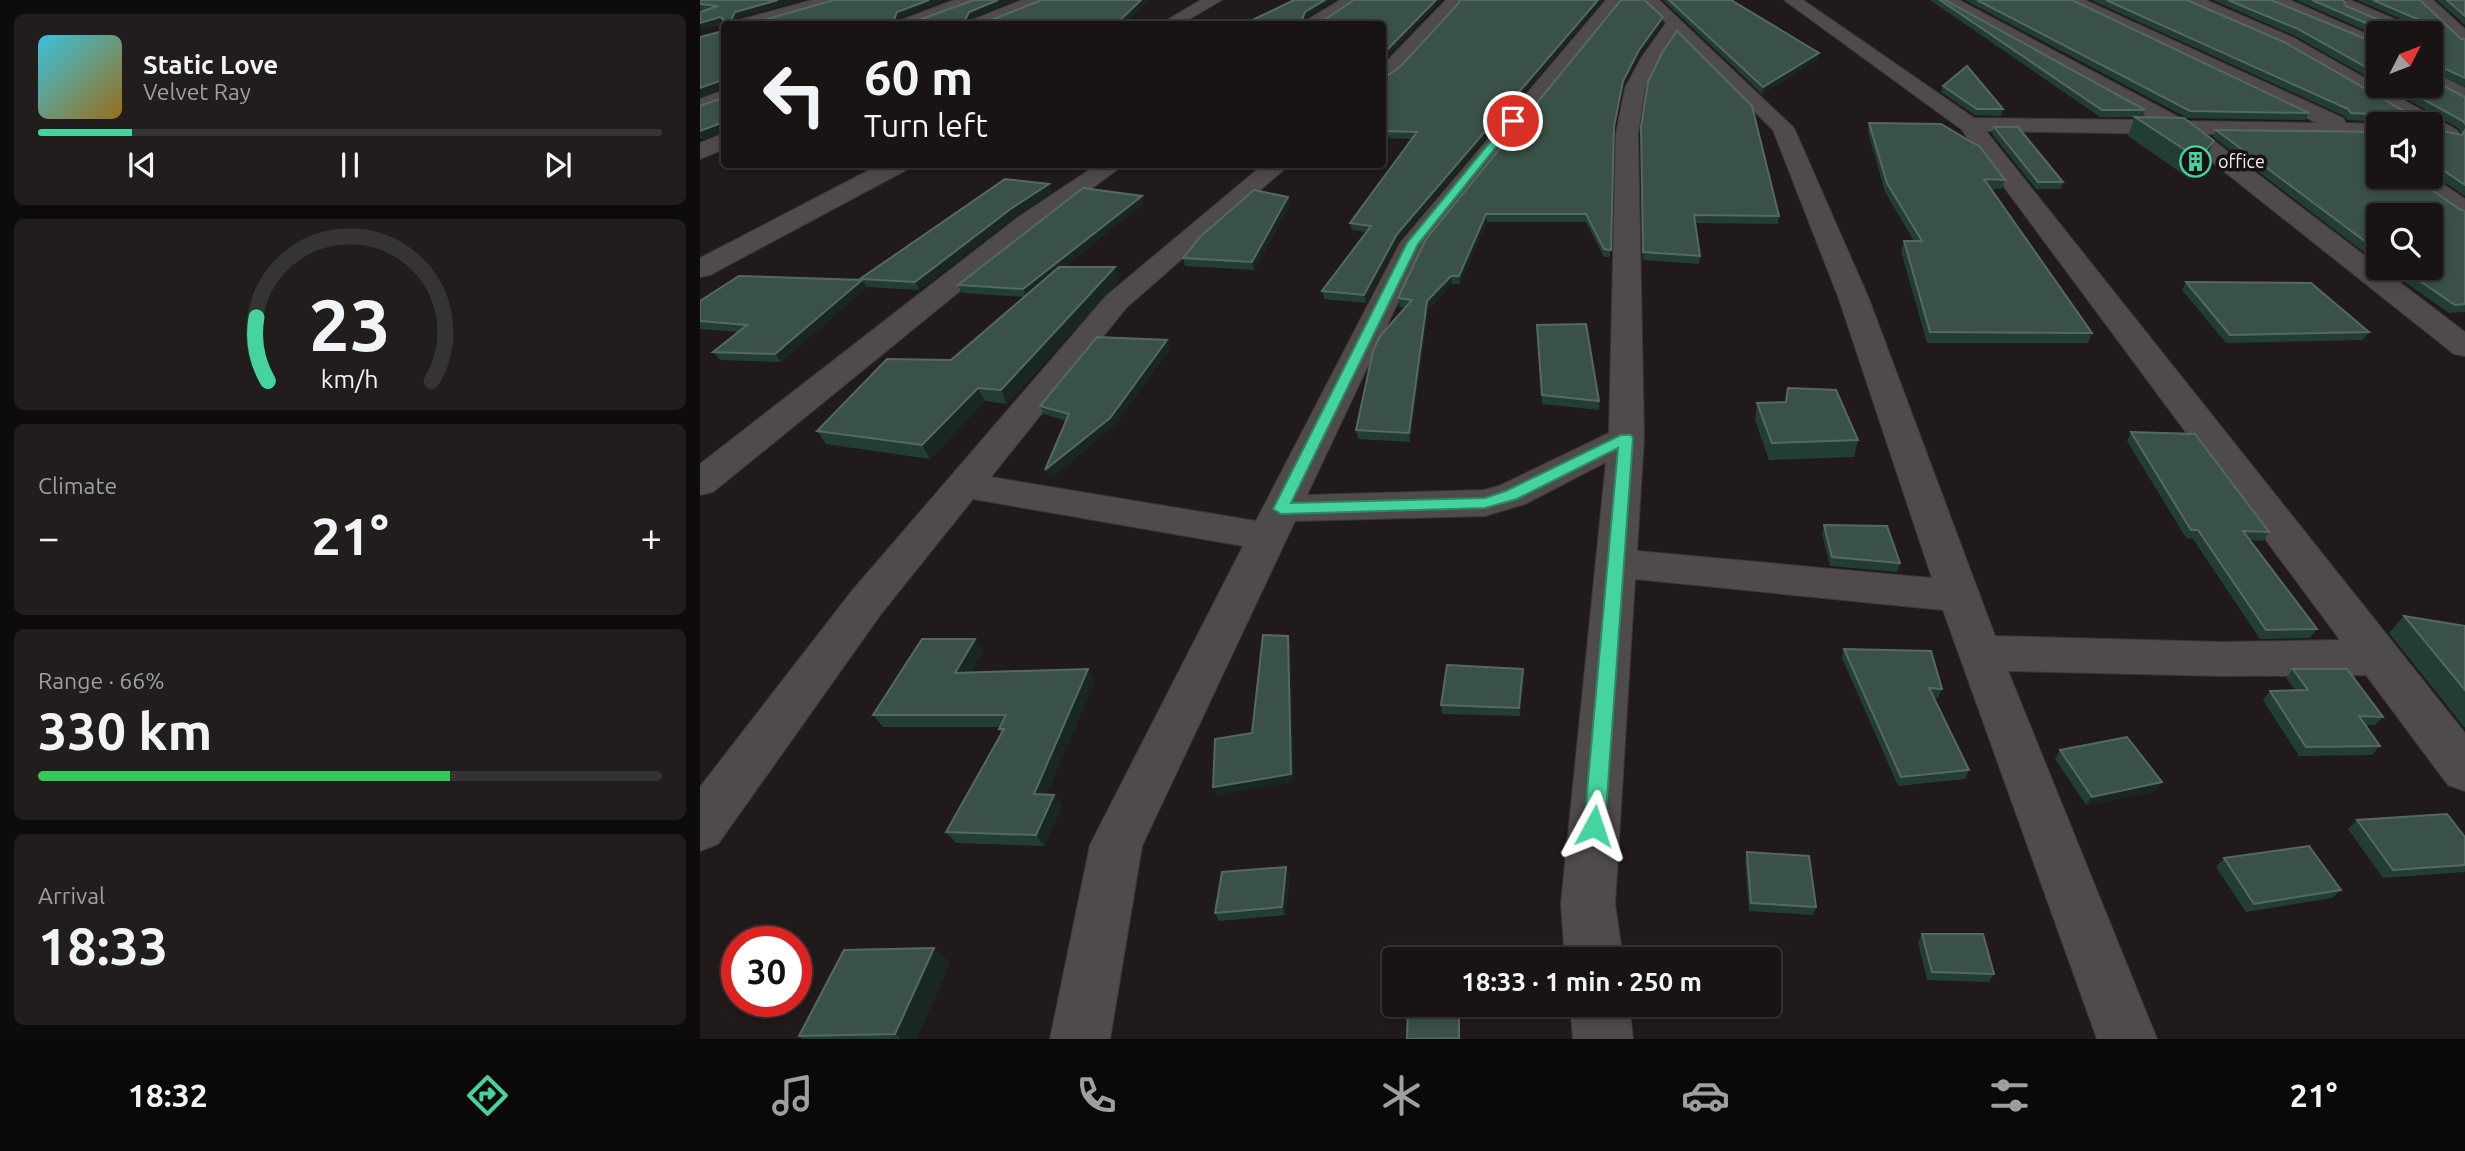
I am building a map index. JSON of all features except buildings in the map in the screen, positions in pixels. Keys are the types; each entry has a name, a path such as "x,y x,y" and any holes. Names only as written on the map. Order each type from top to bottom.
{"street":[{"path":"756,21 830,0"},
{"path":"915,21 969,0"},
{"path":"985,21 1037,0"},
{"path":"1175,21 1214,0"},
{"path":"1318,21 1351,0"},
{"path":"1386,74 1404,59 1428,27 1455,0"},
{"path":"1080,1039 1116,845 1413,243 1615,0"},
{"path":"1649,0 1783,128 1854,299 1979,653 2127,1039"},
{"path":"1793,0 1969,124 2465,770"},
{"path":"1947,0 2182,127 2465,347"},
{"path":"2071,0 2346,128 2366,142"},
{"path":"2192,0 2288,42 2448,135"},
{"path":"2214,9 2279,1 2317,0"},
{"path":"2339,0 2385,21"},
{"path":"2423,0 2460,49"},
{"path":"2279,1 2366,41"},
{"path":"1593,947 1588,904 1626,438 1627,135 1635,88 1650,58 1675,22"},
{"path":"2443,84 2465,97"},
{"path":"700,106 721,97"},
{"path":"1969,124 2366,129"},
{"path":"700,152 721,142"},
{"path":"700,270 892,168"},
{"path":"700,483 1026,224 1108,168"},
{"path":"700,827 866,603 1116,302 1274,168"},
{"path":"2434,189 2465,210"},
{"path":"964,485 1274,523 1485,503 1512,495 1626,438"},
{"path":"1615,563 1959,596"},
{"path":"1979,653 2222,659 2378,657"},
{"path":"1600,1017 1603,1039"}],"place":[{"name":"office","path":"2195,162"}],"route":[{"path":"1513,121 1413,243 1281,509 1485,503 1512,495 1626,438 1594,826"}]}
